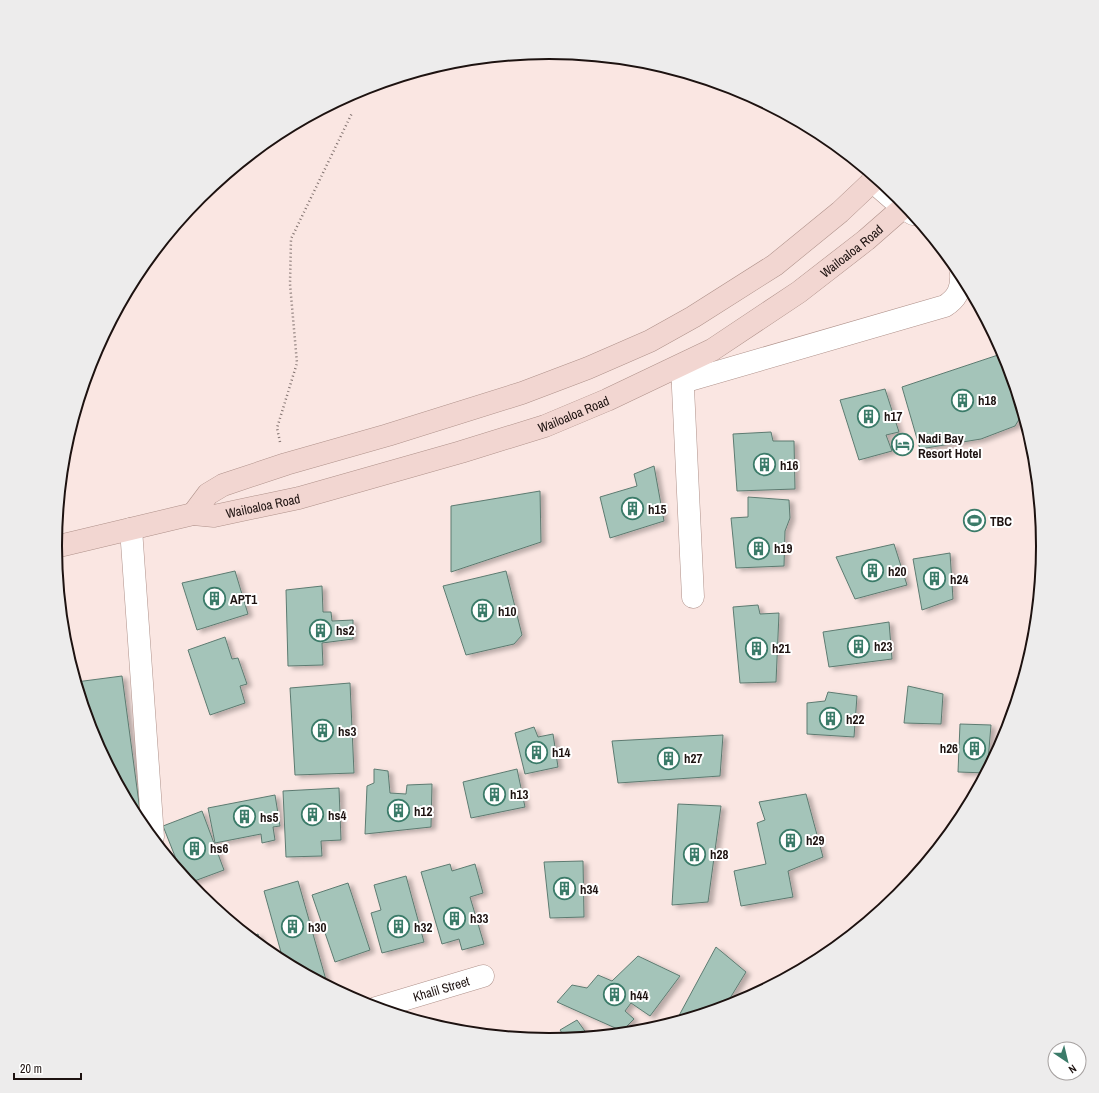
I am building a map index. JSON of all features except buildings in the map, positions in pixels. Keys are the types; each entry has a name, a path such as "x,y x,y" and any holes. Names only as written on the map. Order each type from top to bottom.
{"main road":[{"path":"193,514 208,494 223,485 286,464 522,393 588,368 650,341 700,313 775,264 840,212 872,181"},
{"name":"Wailoaloa Road","path":"62,543 131,530 193,514 214,516 298,498 461,452 545,426 607,400 682,373 712,350 798,292 903,212"}],"street":[{"name":"Wailoaloa Road","path":"682,373 945,306 953,301 958,294 960,285"},
{"path":"682,373 693,597"},
{"path":"131,530 152,828"},
{"name":"Khalil Street","path":"385,1005 483,976"}],"path":[{"path":"286,464 276,428 297,363 290,284 291,239 352,113"}],"place":[{"name":"h18","path":"963,400"},
{"name":"h17","path":"869,416"},
{"name":"Nadi Bay Resort Hotel","path":"903,445"},
{"name":"h16","path":"765,465"},
{"name":"h15","path":"633,509"},
{"name":"TBC","path":"974,521"},
{"name":"h19","path":"759,548"},
{"name":"h20","path":"872,571"},
{"name":"h24","path":"934,579"},
{"name":"APT1","path":"215,599"},
{"name":"h10","path":"483,611"},
{"name":"hs2","path":"320,630"},
{"name":"h23","path":"858,646"},
{"name":"h21","path":"757,648"},
{"name":"h22","path":"831,719"},
{"name":"hs3","path":"322,731"},
{"name":"h26","path":"974,748"},
{"name":"h14","path":"537,752"},
{"name":"h27","path":"668,758"},
{"name":"h13","path":"494,794"},
{"name":"h12","path":"399,811"},
{"name":"hs4","path":"312,815"},
{"name":"hs5","path":"244,817"},
{"name":"h29","path":"790,840"},
{"name":"hs6","path":"194,848"},
{"name":"h28","path":"695,854"},
{"name":"h34","path":"565,889"},
{"name":"h33","path":"455,918"},
{"name":"h30","path":"293,927"},
{"name":"h32","path":"398,927"},
{"name":"h44","path":"614,995"}]}
